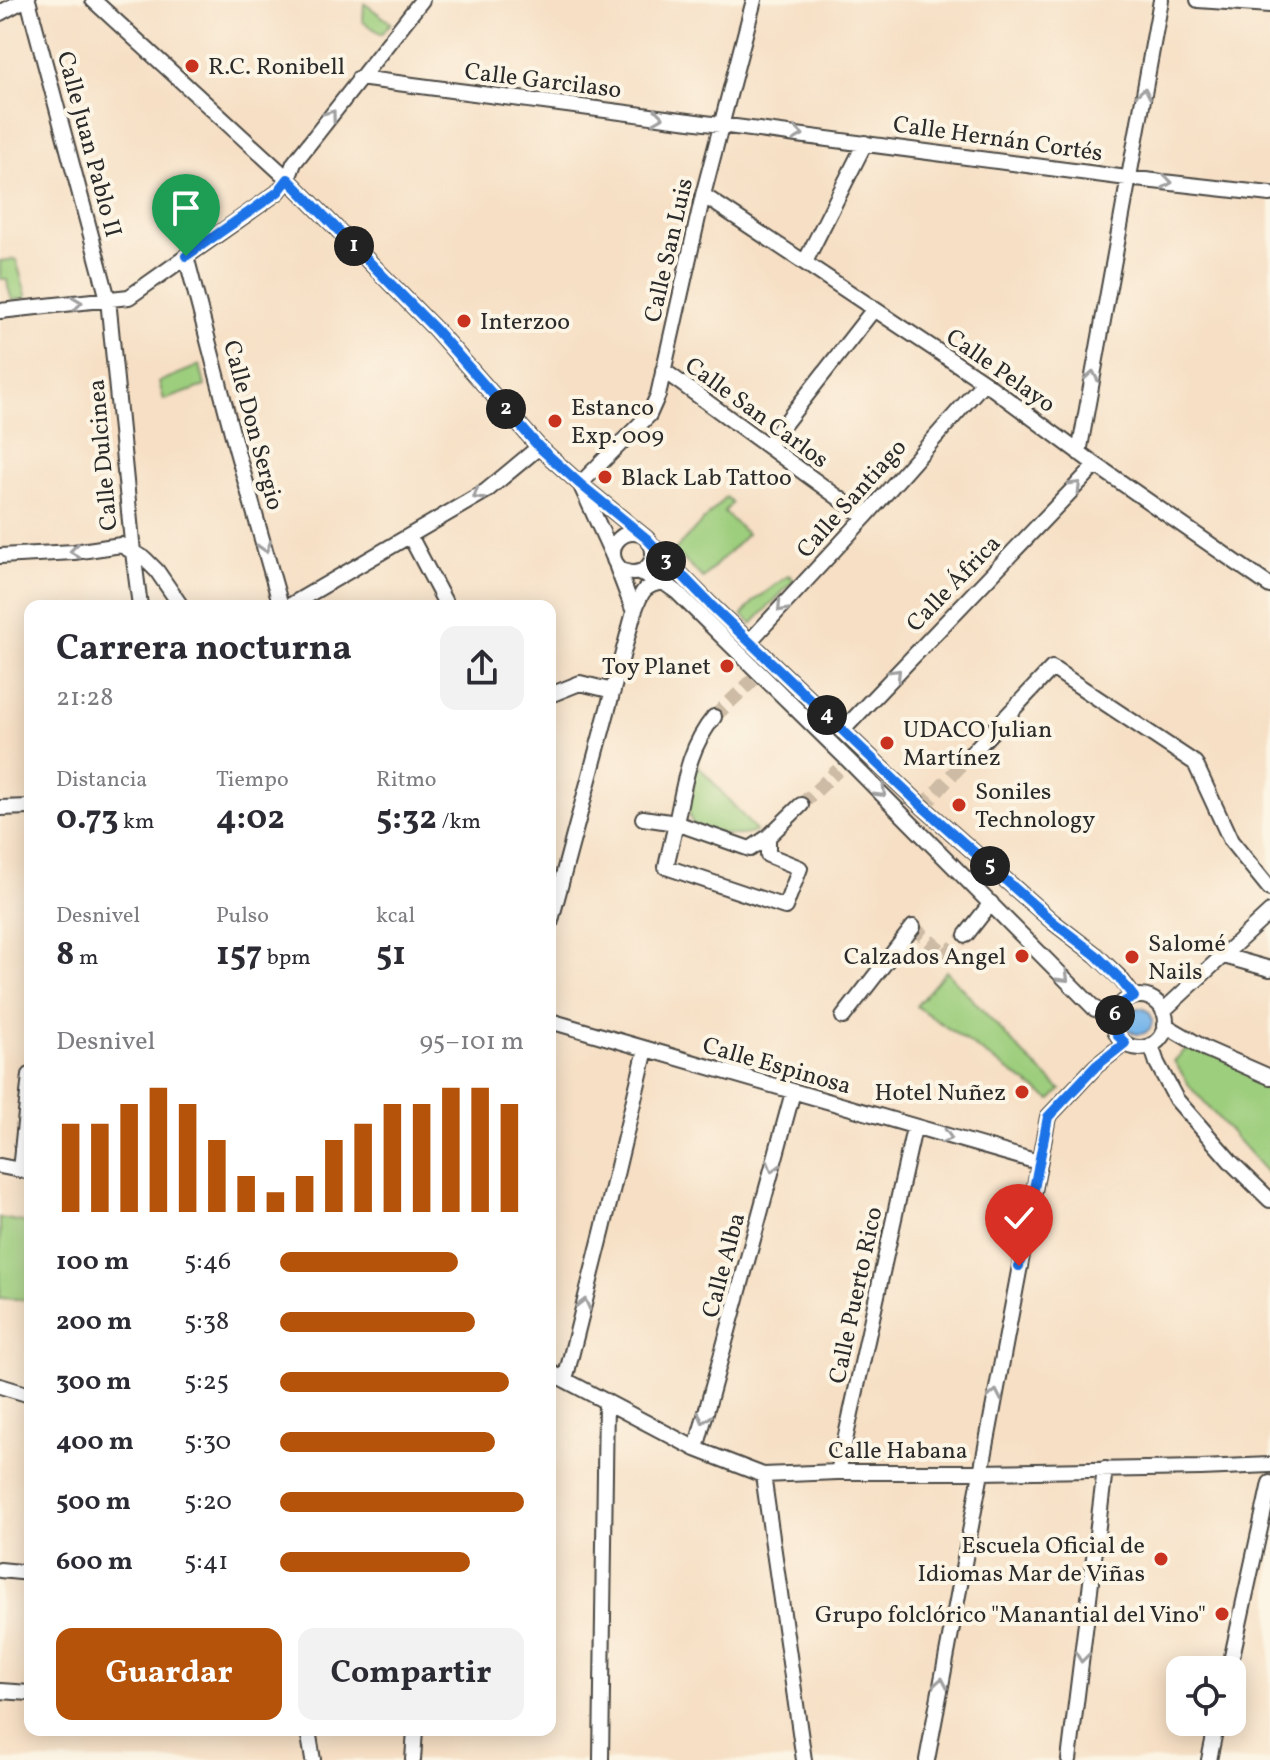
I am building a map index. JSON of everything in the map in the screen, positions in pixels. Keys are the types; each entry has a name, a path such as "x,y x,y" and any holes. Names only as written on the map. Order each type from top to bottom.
{"street":[{"path":"0,13 26,0"},
{"name":"Calle Juan Pablo II","path":"26,0 108,299"},
{"path":"93,0 288,179 436,330 539,447 648,540 680,575 842,731 1053,922 1096,955 1134,997"},
{"path":"0,311 129,297 278,192 288,179 294,163 422,0"},
{"name":"Calle San Luis","path":"580,484 649,415 658,395 703,195 754,0"},
{"path":"1079,453 1161,0"},
{"path":"1198,0 1270,5"},
{"name":"Calle Garcilaso","path":"359,78 721,125"},
{"name":"Calle Hernán Cortés","path":"721,125 1270,194"},
{"path":"805,262 865,143"},
{"name":"Calle Pelayo","path":"703,195 984,382 1079,453 1270,586"},
{"name":"Calle Don Sergio","path":"186,256 279,600"},
{"name":"Calle Dulcinea","path":"108,299 139,600"},
{"path":"767,446 874,309"},
{"name":"Calle San Carlos","path":"663,370 865,517"},
{"name":"Calle Santiago","path":"749,642 984,382"},
{"path":"305,600 486,491 539,447"},
{"name":"Calle África","path":"842,731 1096,465"},
{"path":"580,484 623,578 634,612"},
{"path":"638,573 651,561 652,549 648,540 634,533 623,535 615,544 614,560 625,572 663,582 677,592 843,765 991,903 1095,1009 1115,1015"},
{"path":"410,536 444,600"},
{"path":"0,556 74,552 121,545 145,559 177,600"},
{"path":"556,902 634,612 645,588 663,582"},
{"path":"971,754 1052,668 1195,763 1231,841 1270,889"},
{"path":"556,693 580,683 613,691"},
{"path":"714,717 694,747 666,867 785,907 800,868 768,855 768,837"},
{"path":"643,818 676,823 750,849 768,837 801,805"},
{"path":"0,808 24,807"},
{"path":"966,935 991,903"},
{"path":"1270,912 1164,1018 1154,1043 1157,1063 1176,1099 1232,1163 1270,1200"},
{"path":"843,1017 913,927"},
{"path":"1224,956 1270,969"},
{"path":"1206,1049 1164,1018 1152,999 1140,996 1124,1001 1115,1015 1115,1031 1125,1043 1134,1047 1167,1040 1206,1049 1270,1077"},
{"name":"Calle Espinosa","path":"556,1023 1038,1162"},
{"path":"927,1760 1048,1117 1096,1066 1125,1043"},
{"path":"565,1380 646,1049"},
{"name":"Calle Alba","path":"696,1449 793,1092"},
{"name":"Calle Puerto Rico","path":"838,1472 914,1128"},
{"path":"0,1166 24,1171"},
{"name":"Calle Habana","path":"556,1375 696,1449 763,1475 1270,1465"},
{"path":"0,1386 24,1393"},
{"path":"601,1760 606,1401"},
{"path":"1069,1760 1105,1469"},
{"path":"763,1475 804,1760"},
{"path":"1232,1656 1270,1483"},
{"path":"0,1570 24,1572"},
{"path":"0,1691 24,1693"},
{"path":"309,1736 313,1760"},
{"path":"413,1760 415,1736"},
{"path":"1209,1760 1214,1736"}],"green space":[{"path":"364,3 391,23 382,34 363,22"},
{"path":"16,259 27,298 12,300 7,279 0,279 0,261"},
{"path":"200,365 205,386 164,400 159,382"},
{"path":"726,497 732,503 724,512 747,534 703,578 674,551"},
{"path":"789,575 794,580 752,624 742,615 754,601"},
{"path":"697,764 756,831 733,835 693,824 688,802"},
{"path":"946,971 1061,1090 1051,1100 916,1006"},
{"path":"1186,1049 1208,1051 1270,1080 1270,1176 1191,1088 1174,1061"},
{"path":"0,1218 24,1222 24,1300 0,1298"}],"water":[{"path":"1139,1008 1148,1012 1152,1021 1148,1030 1139,1034 1130,1030 1126,1021 1130,1012"}],"tunnel":[{"path":"714,717 753,680"},
{"path":"923,807 971,754"},
{"path":"801,805 838,770"},
{"path":"913,927 946,955 966,935"}],"place":[{"name":"R.C. Ronibell","path":"192,66"},
{"name":"Interzoo","path":"464,321"},
{"name":"Estanco Exp. 009","path":"555,421"},
{"name":"Black Lab Tattoo","path":"605,477"},
{"name":"Toy Planet","path":"727,666"},
{"name":"UDACO Julian Martínez","path":"887,743"},
{"name":"Soniles Technology","path":"959,805"},
{"name":"Calzados Angel","path":"1022,956"},
{"name":"Salomé Nails","path":"1132,957"},
{"name":"Hotel Nuñez","path":"1022,1092"},
{"name":"Escuela Oficial de Idiomas Mar de Viñas","path":"1161,1559"},
{"name":"Grupo folclórico \"Manantial del Vino\"","path":"1222,1614"}],"route":[{"path":"186,256 278,192 288,179 436,330 539,447 646,538 711,605 923,807 1119,978 1134,997 1124,1001 1115,1015 1115,1031 1125,1043 1096,1066 1048,1117 1019,1266"}]}
